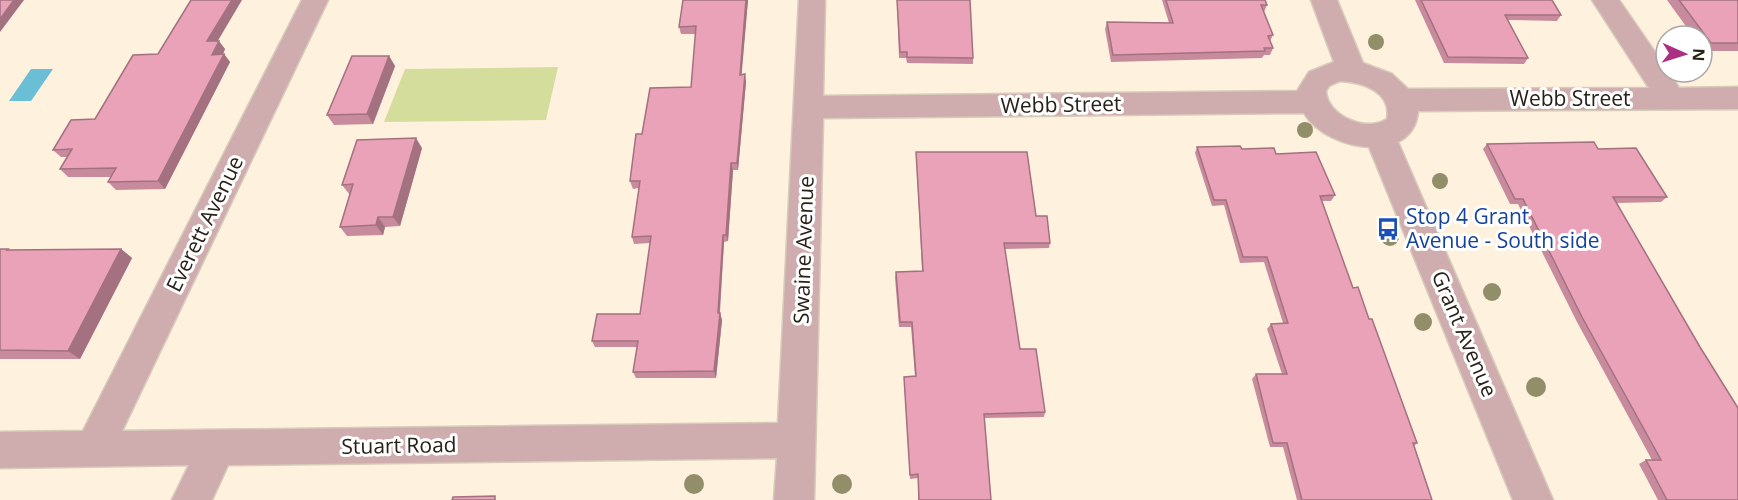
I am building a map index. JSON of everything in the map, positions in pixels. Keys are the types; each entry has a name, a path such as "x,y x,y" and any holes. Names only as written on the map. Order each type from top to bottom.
{"street":[{"name":"Everett Avenue","path":"94,449 315,0"},
{"name":"Swaine Avenue","path":"794,500 812,0"},
{"path":"1324,0 1352,71"},
{"path":"1605,0 1671,98"},
{"path":"1337,71 1352,71 1382,82 1401,100 1404,112 1402,122 1394,130 1380,136 1356,134 1332,124 1320,115 1312,102 1311,92 1315,82 1324,75 1337,71"},
{"name":"Webb Street","path":"1401,100 1738,98"},
{"name":"Webb Street","path":"809,107 1312,102"},
{"name":"Grant Avenue","path":"1380,136 1533,500"},
{"name":"Stuart Road","path":"0,450 797,440"},
{"path":"192,500 216,449"}],"green space":[{"path":"558,67 546,120 384,122 405,69"}],"water":[{"path":"31,69 53,69 31,101 9,101"}],"building":[{"path":"0,0 14,0 0,19"},
{"path":"191,0 232,0 207,41 219,41 212,55 224,54 158,181 108,182 116,168 60,169 72,149 53,150 71,120 95,119 133,55 158,54"},
{"path":"683,0 746,0 740,75 745,74 737,163 731,163 726,235 723,235 718,313 720,313 714,371 633,372 638,341 592,341 597,314 640,314 651,236 632,237 640,181 630,181 636,134 642,134 650,88 691,87 696,26 679,27"},
{"path":"897,0 970,0 973,58 907,57 907,52 900,52"},
{"path":"1166,0 1265,0 1267,5 1261,5 1273,35 1268,36 1273,48 1264,48 1265,51 1113,55 1107,22 1173,23"},
{"path":"1421,0 1552,0 1561,15 1505,15 1528,58 1448,57"},
{"path":"1679,0 1738,0 1738,43 1714,43 1714,24 1697,24"},
{"path":"352,56 389,56 367,114 327,115"},
{"path":"416,138 393,217 378,217 376,225 340,227 353,184 342,185 357,140"},
{"path":"1594,142 1598,149 1636,148 1667,197 1613,197 1738,408 1738,500 1667,500 1646,460 1661,460 1582,317 1523,199 1515,199 1487,144"},
{"path":"1240,146 1242,149 1274,148 1276,154 1316,152 1335,195 1320,196 1353,288 1358,287 1369,319 1372,319 1417,443 1413,443 1432,500 1302,500 1287,443 1273,443 1256,374 1287,374 1271,324 1288,323 1267,257 1243,257 1226,200 1214,200 1197,147"},
{"path":"916,152 1027,152 1036,216 1047,216 1050,243 1004,243 1020,349 1036,349 1045,412 984,414 991,500 919,500 918,474 910,475 904,377 916,376 912,322 900,322 896,272 923,271"},
{"path":"0,249 121,249 68,351 0,350"},
{"path":"495,496 495,500 452,500 453,497"}],"place":[{"name":"Stop 4 Grant Avenue - South side","path":"1388,229"}]}
